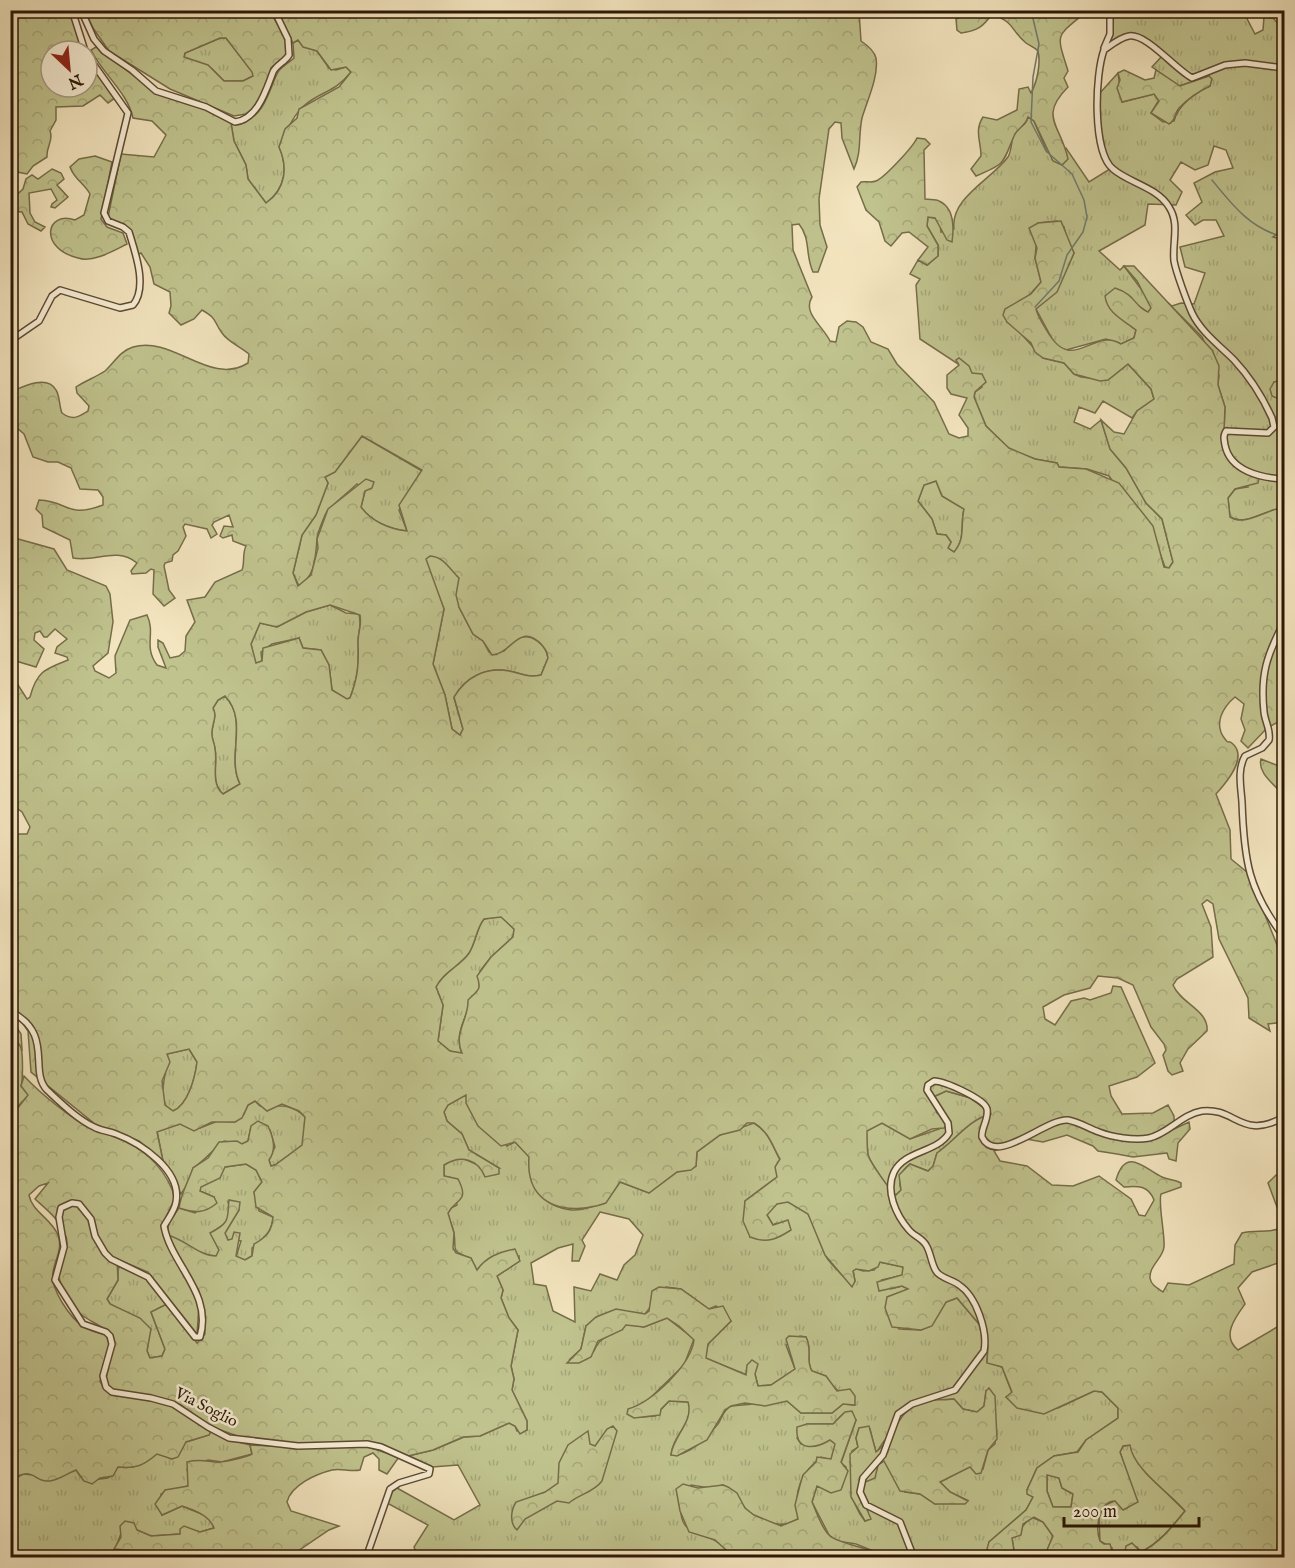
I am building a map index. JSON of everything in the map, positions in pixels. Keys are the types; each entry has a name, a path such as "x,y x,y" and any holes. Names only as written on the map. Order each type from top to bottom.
{"street":[{"path":"72,10 81,39"},
{"path":"81,10 94,39 104,51 132,70 156,91 206,107 235,122 252,113 269,88 274,70 289,55 287,36 274,10"},
{"path":"1110,10 1110,34 1097,74 1100,143 1104,159 1116,171 1153,192 1170,207 1175,229 1174,262 1189,304 1198,322 1238,365 1266,407 1274,425 1271,431 1263,434 1226,431 1224,438 1229,458 1251,472 1284,479"},
{"path":"1104,50 1128,36 1140,36 1178,70 1191,78 1235,64 1284,68"},
{"path":"10,340 39,321 52,296 60,290 120,308 131,306 138,298 141,283 130,234 125,228 108,221 104,213 127,121 127,109 99,71"},
{"path":"1284,622 1268,654 1263,674 1265,717 1270,738 1264,746 1245,756 1240,772 1242,833 1247,867 1267,911 1284,937"},
{"name":"Via Soglio","path":"10,1011 26,1024 39,1046 39,1073 45,1088 95,1128 144,1147 159,1161 177,1196 176,1204 164,1226 168,1243 181,1262 200,1303 202,1326 200,1338 195,1337 148,1277 111,1259 105,1253 86,1210 72,1203 61,1208 64,1247 55,1280 83,1324 106,1332 110,1336 112,1344 103,1376 106,1387 114,1393 151,1398 173,1404 229,1438 298,1446 366,1444 381,1447 430,1468 429,1474 399,1483 390,1489 366,1557"},
{"path":"914,1557 900,1522 866,1505 861,1485 869,1470 883,1455 898,1414 912,1404 955,1390 984,1351 985,1343 977,1310 971,1298 964,1288 936,1271 927,1246 910,1232 891,1195 891,1180 896,1168 909,1157 940,1143 949,1133 948,1123 927,1090 928,1085 934,1081 946,1083 982,1102 987,1113 982,1137 986,1144 996,1148 1011,1144 1061,1121 1079,1123 1100,1132 1136,1139 1150,1138 1200,1111 1218,1113 1252,1127 1270,1124 1284,1117"}],"green space":[{"path":"1060,10 1086,12 1068,27 1060,42 1068,71 1064,78 1068,87 1054,106 1053,114 1068,159 1062,165 1053,161 1034,121 1028,117 1015,133 1002,162 976,176 971,169 981,156 978,132 980,122 983,117 997,120 1017,110 1019,89 1028,87 1031,93 1033,89 1038,73 1039,56 1038,51 1021,39 1000,17 992,14 979,28 961,33 957,30 956,19 972,11 1048,11 1054,13"},
{"path":"11,11 69,11 79,31 80,39 39,39 39,99 94,99 83,106 56,107 56,120 50,131 47,157 33,166 27,174 17,172 16,179 11,183"},
{"path":"85,11 270,11 286,40 287,55 271,68 265,90 253,108 246,114 234,116 170,89 109,51 93,28","holes":["220,38 226,38 252,72 253,76 243,81 224,81 208,65 184,57 185,53"]},
{"path":"277,11 859,11 861,41 875,55 876,73 862,118 858,156 854,169 842,138 841,123 835,122 829,129 819,199 820,225 827,247 818,272 813,272 803,230 799,224 792,225 793,250 812,297 811,314 830,341 836,342 839,327 847,321 856,322 863,327 871,342 888,349 897,364 934,402 949,434 959,438 968,436 968,428 959,415 967,398 951,394 947,388 947,375 959,365 956,360 959,358 969,366 972,373 982,374 986,382 975,392 974,397 986,426 1009,448 1035,459 1057,463 1059,467 1086,469 1119,483 1153,526 1164,567 1169,568 1173,562 1162,519 1146,503 1126,468 1110,449 1101,420 1114,432 1124,434 1137,411 1154,399 1151,389 1128,364 1108,380 1100,381 1074,374 1064,363 1043,358 1035,352 1031,343 1007,322 1003,315 1005,309 1031,294 1041,282 1035,258 1037,248 1029,228 1038,223 1061,221 1074,253 1057,292 1036,309 1056,344 1074,350 1101,341 1111,340 1121,344 1134,338 1136,330 1112,312 1105,296 1115,288 1127,294 1148,312 1151,308 1137,281 1124,266 1134,266 1212,350 1219,366 1218,385 1225,407 1224,431 1230,458 1259,477 1258,483 1235,489 1228,498 1230,517 1241,520 1254,518 1277,509 1284,512 1284,732 1282,726 1276,723 1267,728 1248,748 1241,741 1245,730 1241,719 1244,704 1235,697 1223,711 1220,728 1225,739 1237,750 1237,763 1230,777 1216,794 1230,830 1231,859 1248,873 1284,962 1284,1022 1268,1024 1270,1031 1249,1018 1248,998 1219,939 1213,904 1207,900 1202,904 1211,927 1213,957 1177,979 1173,985 1177,992 1204,1018 1207,1031 1188,1049 1180,1063 1183,1071 1172,1075 1168,1071 1163,1055 1166,1050 1164,1044 1151,1027 1133,985 1118,978 1098,976 1090,988 1064,995 1043,1007 1045,1019 1055,1025 1071,1001 1084,998 1090,1000 1111,993 1113,986 1121,987 1155,1063 1137,1077 1109,1086 1111,1096 1122,1114 1153,1113 1168,1105 1174,1116 1174,1129 1189,1122 1190,1129 1178,1143 1176,1161 1169,1159 1167,1153 1133,1157 1098,1151 1093,1146 1067,1135 1043,1142 1026,1139 994,1151 1000,1161 1027,1166 1052,1185 1073,1186 1099,1176 1131,1199 1139,1215 1145,1216 1154,1200 1146,1189 1124,1187 1116,1180 1125,1164 1137,1163 1162,1177 1181,1183 1181,1187 1161,1194 1164,1247 1150,1278 1153,1284 1163,1292 1168,1283 1189,1285 1234,1264 1235,1245 1242,1233 1281,1228 1284,1230 1284,1254 1281,1262 1252,1272 1238,1288 1245,1304 1234,1321 1230,1333 1233,1345 1238,1350 1284,1323 1284,1531 1278,1538 1276,1557 1241,1552 1235,1558 1044,1557 1053,1536 1043,1522 1034,1517 1023,1524 1021,1535 1012,1538 1015,1557 995,1557 987,1549 989,1542 1026,1510 1033,1497 1027,1494 1027,1490 1037,1468 1054,1456 1078,1452 1086,1440 1118,1418 1118,1408 1102,1392 1094,1391 1044,1414 1017,1408 1006,1397 1012,1392 1002,1367 987,1363 988,1346 979,1324 957,1298 946,1302 932,1326 921,1330 892,1327 885,1308 887,1297 908,1289 902,1286 879,1291 877,1282 902,1275 903,1267 880,1262 878,1267 869,1271 856,1269 853,1271 855,1281 852,1287 825,1255 808,1214 788,1202 777,1204 767,1215 773,1225 788,1220 791,1230 772,1240 750,1237 743,1221 745,1201 777,1177 775,1167 780,1159 767,1135 754,1123 747,1123 740,1130 720,1135 697,1152 696,1166 691,1170 677,1172 649,1193 620,1182 606,1203 577,1209 563,1208 541,1197 534,1187 530,1174 529,1157 515,1142 501,1146 478,1126 466,1103 466,1095 448,1105 444,1112 447,1121 462,1134 469,1150 499,1168 499,1174 485,1177 478,1166 463,1159 444,1165 444,1176 458,1179 463,1192 448,1213 454,1233 453,1248 456,1253 471,1258 477,1270 493,1256 515,1249 520,1261 497,1276 503,1290 501,1298 509,1318 518,1330 511,1366 514,1379 512,1390 527,1421 527,1430 520,1434 515,1426 509,1423 480,1436 463,1437 433,1450 408,1456 382,1445 292,1443 246,1439 209,1426 181,1405 163,1399 114,1391 107,1386 106,1379 114,1339 105,1329 76,1310 61,1283 59,1269 67,1248 67,1239 56,1219 35,1199 48,1183 39,1186 29,1195 34,1206 58,1235 59,1249 53,1279 58,1294 67,1310 79,1323 89,1330 106,1335 110,1345 100,1381 104,1389 111,1395 152,1400 175,1407 211,1431 209,1435 186,1442 178,1457 172,1459 157,1454 139,1465 118,1467 113,1476 100,1478 92,1484 84,1481 76,1470 50,1481 24,1474 11,1481 10,1111 17,1109 28,1095 21,1086 24,1076 55,1104 82,1123 134,1145 156,1164 168,1181 175,1199 162,1225 163,1235 191,1284 199,1306 197,1334 148,1272 117,1259 118,1280 107,1299 110,1304 140,1318 151,1329 147,1351 150,1358 162,1356 165,1349 151,1312 167,1304 197,1343 205,1334 199,1291 167,1235 204,1253 216,1256 219,1250 210,1233 227,1220 229,1200 240,1202 239,1210 225,1233 228,1240 232,1239 234,1232 240,1233 236,1256 245,1260 252,1256 254,1244 268,1233 272,1222 273,1217 256,1207 254,1192 262,1182 256,1170 246,1164 225,1167 220,1178 201,1187 200,1191 214,1197 217,1203 212,1207 199,1212 179,1208 193,1168 208,1158 219,1142 237,1141 242,1144 248,1141 251,1126 258,1121 268,1126 271,1134 274,1147 269,1160 271,1166 302,1145 305,1117 299,1111 282,1104 267,1111 255,1101 248,1105 242,1118 235,1122 212,1122 194,1131 180,1124 157,1132 163,1161 139,1141 95,1124 31,1072 28,1031 11,1006 11,834 27,834 30,827 22,812 11,804 11,674 27,699 43,672 68,660 67,657 55,653 57,647 67,639 55,629 47,637 44,637 40,631 35,633 34,640 44,649 36,667 16,661 11,654 11,537 54,549 67,570 106,586 110,594 113,622 108,653 93,666 95,671 109,678 116,673 115,656 130,620 147,615 151,652 157,665 166,668 158,647 158,640 163,643 170,658 179,656 185,651 186,636 195,622 187,600 205,597 215,582 242,570 246,546 233,541 232,535 223,538 220,536 224,526 233,527 229,515 214,522 212,525 217,534 211,538 207,529 185,524 183,527 186,536 178,551 173,555 172,561 165,563 164,566 169,590 175,598 164,606 153,594 154,570 132,574 131,571 137,563 121,556 73,558 70,540 43,527 42,515 36,509 39,500 74,510 91,509 103,505 103,497 98,490 80,489 71,468 58,462 48,462 33,457 24,434 11,423 11,392 34,383 47,383 52,385 57,392 62,413 75,417 88,411 89,406 77,393 76,387 105,371 121,354 133,347 148,345 162,348 220,369 234,369 248,363 249,354 231,342 207,313 202,310 194,319 181,325 169,313 170,292 154,284 150,267 141,253 137,255 131,233 108,217 121,154 154,157 166,135 152,121 133,118 126,100 99,63 99,49 154,91 208,110 231,123 234,141 246,165 248,179 266,203 278,191 283,177 284,162 279,147 285,129 297,118 299,109 339,87 351,72 346,67 331,70 317,51 303,47 298,40 293,43","holes":["362,436 422,470 399,505 407,531 381,524 361,507 365,491 372,488 374,482 366,479 328,509 317,539 318,548 311,575 298,586 293,573 302,535 316,515 328,483 325,477 335,472","936,481 942,496 964,509 960,542 954,552 948,548 951,542 946,535 937,534 932,519 918,501 924,485","430,556 443,561 459,578 456,595 459,607 473,634 483,641 492,655 505,650 521,637 527,636 534,638 542,645 548,658 541,675 528,676 500,670 484,672 464,684 454,697 463,729 460,735 452,729 445,695 433,664 444,609 426,559","330,605 360,615 357,670 350,698 347,699 332,690 329,665 321,650 303,648 299,638 263,648 262,661 256,663 251,644 260,623 277,627 306,612","225,696 236,716 235,762 240,784 223,794 219,790 216,779 216,754 212,735 215,718 213,708 218,700","501,917 514,929 513,937 491,957 477,976 479,987 468,1000 460,1032 462,1053 450,1051 438,1041 443,1005 436,987 443,977 469,953 484,919","189,1049 197,1062 187,1097 173,1111 165,1105 162,1081 170,1062 167,1054","946,1091 985,1102 991,1114 969,1126 937,1153 933,1166 928,1171 910,1164 899,1175 901,1190 896,1195 876,1170 868,1155 867,1131 882,1123 910,1139 932,1129 944,1128 947,1125 946,1119 937,1113 931,1098","1130,1445 1138,1463 1185,1511 1154,1544 1141,1552 1132,1543 1126,1546 1125,1552 1119,1556 1113,1554 1110,1544 1100,1541 1098,1523 1102,1510 1110,1502 1115,1501 1123,1510 1138,1502 1120,1452 1123,1446","1047,1475 1059,1478 1062,1488 1073,1494 1071,1507 1053,1507 1047,1491"]},
{"path":"1089,11 1243,11 1255,34 1263,30 1264,17 1273,18 1280,26 1284,25 1284,230 1273,237 1284,240 1284,380 1274,382 1279,399 1284,395 1284,512 1277,509 1241,520 1230,517 1228,498 1235,489 1248,487 1230,458 1224,431 1225,407 1218,385 1219,375 1202,337 1167,302 1172,306 1181,303 1194,304 1205,273 1185,267 1180,247 1224,236 1216,220 1203,220 1195,225 1186,215 1202,202 1194,183 1215,172 1233,168 1226,150 1214,146 1208,165 1195,170 1181,162 1170,180 1182,192 1176,205 1148,204 1145,225 1099,251 1120,270 1124,266 1150,301 1149,313 1139,306 1126,322 1136,330 1134,338 1121,344 1106,339 1066,350 1056,346 1036,309 1063,277 1074,253 1064,227 1057,221 1038,223 1035,258 1041,282 1007,322 1015,327 1043,358 1064,363 1074,374 1108,380 1128,364 1151,389 1154,399 1137,411 1132,418 1103,401 1095,413 1079,407 1074,422 1090,429 1101,420 1110,449 1126,468 1146,503 1162,519 1173,562 1169,568 1165,567 1157,545 1109,476 1087,469 1059,467 1057,463 1035,459 1009,449 986,426 974,397 975,392 982,387 972,373 920,339 916,285 920,279 910,274 918,260 927,265 938,256 938,245 927,226 928,217 935,218 940,224 941,232 954,229 958,208 965,198 1008,157 1014,134 1026,123 1028,117 1034,121 1047,152 1066,148 1089,182 1110,169 1101,145 1099,94 1118,73 1122,102 1154,94 1159,100 1151,113 1163,122 1174,121 1179,110 1188,100 1210,86 1209,76 1179,86 1152,67 1163,55 1148,41 1139,35 1134,35 1110,43 1113,20 1102,13"},
{"path":"220,38 226,38 253,72 253,76 243,81 224,81 212,69 184,57 185,53"},
{"path":"298,40 317,51 329,68 336,70 346,67 351,72 334,88 306,104 294,118 279,147 284,162 281,184 278,191 266,203 248,179 246,165 234,141 231,123 251,118 262,107 278,72 294,58 293,43"},
{"path":"1124,70 1145,80 1154,78 1156,70 1180,86 1209,76 1212,79 1210,86 1179,108 1173,121 1169,124 1151,113 1159,101 1154,94 1122,102 1117,88 1120,80 1118,73"},
{"path":"99,75 115,98 108,103 100,95"},
{"path":"917,138 925,139 930,144 924,150 925,199 938,200 944,204 951,213 953,225 952,242 947,240 935,218 928,217 927,226 938,245 938,256 927,265 918,260 928,247 909,232 902,233 891,246 885,241 879,222 866,210 857,187 861,182 874,182 880,179"},
{"path":"95,156 112,162 101,219 107,227 123,233 127,244 103,255 84,259 65,253 52,239 51,232 58,220 65,218 75,220 84,215 90,194 70,167 79,159"},
{"path":"52,169 61,173 64,179 57,185 68,197 55,208 51,207 57,200 51,189 29,193 30,213 35,222 45,227 41,231 28,224 22,212 11,211 11,200 23,189 26,179 32,175 38,179"},
{"path":"1284,380 1284,395 1279,399 1272,396 1270,389 1274,382"},
{"path":"362,436 422,471 399,510 407,531 394,529 370,517 361,507 365,491 357,484 326,513 318,534 312,571 305,582 299,586 293,573 302,535 316,515 328,483 325,477 335,472"},
{"path":"936,481 942,496 964,509 960,542 954,552 948,548 951,542 946,535 937,534 932,519 918,501 924,485"},
{"path":"437,556 452,567 459,578 459,607 473,634 483,641 489,652 504,651 517,639 529,637 538,641 548,658 541,675 528,676 501,670 477,675 464,684 454,698 463,729 460,735 452,729 445,695 433,664 444,609 425,559"},
{"path":"330,605 346,613 359,614 357,670 350,698 346,699 332,690 329,665 321,650 303,648 299,638 272,644 261,652 262,661 255,664 251,644 260,623 277,627 306,612"},
{"path":"225,696 236,716 235,762 240,784 223,794 217,785 216,755 212,733 215,716 213,708 218,700"},
{"path":"1261,759 1284,768 1284,796 1264,774"},
{"path":"501,916 514,929 513,937 491,957 480,971 479,992 472,996 460,1032 462,1054 450,1051 438,1041 443,1005 436,987 443,977 469,953 484,919"},
{"path":"11,1019 21,1034 22,1049 11,1032"},
{"path":"10,1032 21,1048 21,1086 29,1095 12,1112"},
{"path":"189,1049 197,1062 195,1076 187,1097 173,1111 165,1105 163,1098 167,1054"},
{"path":"946,1091 985,1102 991,1114 969,1126 937,1153 933,1167 928,1171 910,1164 907,1166 901,1176 901,1190 896,1195 876,1170 868,1155 866,1131 882,1123 910,1139 939,1129 937,1113 931,1098"},
{"path":"466,1094 507,1146 515,1142 530,1157 529,1167 534,1186 545,1200 553,1205 572,1210 605,1203 620,1182 649,1193 677,1172 696,1166 697,1152 720,1135 754,1123 767,1135 780,1160 777,1177 745,1201 750,1237 777,1223 773,1225 767,1215 774,1206 782,1202 795,1204 809,1215 827,1258 852,1286 855,1281 853,1270 874,1270 879,1262 903,1267 903,1275 882,1280 891,1289 902,1286 909,1289 887,1297 887,1304 899,1329 921,1330 931,1326 946,1302 957,1298 979,1324 988,1346 987,1362 1002,1367 1012,1393 1006,1397 1012,1402 1058,1408 1094,1391 1102,1392 1118,1408 1118,1418 1086,1440 1077,1452 1054,1456 1037,1468 1027,1490 1033,1497 1026,1510 989,1542 989,1552 995,1557 888,1557 856,1544 837,1541 829,1535 812,1502 817,1485 842,1487 846,1467 841,1463 856,1420 843,1414 833,1424 807,1424 797,1438 801,1444 830,1440 836,1444 831,1460 821,1457 800,1483 797,1499 800,1516 795,1521 780,1524 764,1521 750,1513 734,1493 723,1485 710,1488 691,1485 681,1502 682,1520 685,1526 719,1543 734,1557 418,1557 414,1547 428,1525 387,1503 392,1492 397,1488 454,1520 480,1505 458,1465 432,1467 408,1456 433,1450 464,1437 480,1436 509,1423 515,1426 517,1431 527,1430 527,1421 512,1390 514,1379 511,1366 518,1330 509,1318 501,1298 503,1290 497,1276 519,1261 519,1256 477,1271 471,1258 455,1250 455,1239 448,1213 457,1205 453,1178 444,1176 444,1165 456,1159 483,1167 499,1168 469,1150 462,1134 447,1121 444,1112 448,1105","holes":["600,1212 629,1219 643,1235 635,1255 624,1265 617,1280 600,1274 591,1291 574,1287 575,1322 553,1311 546,1286 534,1284 531,1263 558,1248 573,1244 572,1261 579,1261 585,1246 582,1240","666,1287 681,1289 709,1309 716,1306 731,1321 708,1344 705,1358 747,1375 755,1374 758,1386 771,1385 795,1369 786,1345 800,1336 806,1337 812,1371 826,1376 835,1388 854,1405 843,1404 832,1413 801,1413 787,1401 731,1406 724,1412 714,1429 697,1445 684,1453 671,1455 672,1448 686,1423 690,1410 689,1402 669,1401 655,1416 641,1417 638,1406 645,1403 684,1365 694,1339 667,1318 644,1327 626,1324 600,1341 594,1351 569,1360 581,1349 586,1326 629,1312 645,1314","986,1391 995,1401 995,1444 988,1450 983,1469 970,1466 940,1482 950,1492 967,1500 935,1504 920,1494 905,1492 884,1461 878,1465 876,1472 863,1483 863,1500 868,1513 865,1521 859,1513 851,1488 852,1451 858,1447 856,1438 859,1428 870,1429 876,1453 884,1441 936,1400 954,1399 963,1409 977,1412 984,1406"]},
{"path":"255,1101 260,1106 290,1107 305,1117 303,1145 271,1166 269,1160 275,1147 270,1130 251,1127 248,1141 242,1144 224,1141 193,1168 189,1182 181,1194 163,1161 157,1131 180,1124 200,1128 218,1121 235,1122 244,1114 248,1105"},
{"path":"246,1164 256,1170 262,1182 254,1192 259,1211 273,1217 269,1231 252,1248 252,1256 245,1260 236,1257 241,1241 227,1240 225,1233 239,1210 228,1202 231,1212 226,1223 211,1233 219,1250 217,1256 206,1256 167,1235 169,1222 179,1208 195,1213 214,1197 200,1191 200,1187 225,1167"},
{"path":"1276,1175 1284,1178 1283,1212 1277,1207 1268,1183"},
{"path":"118,1266 149,1280 167,1304 151,1312 165,1349 162,1356 150,1358 147,1351 150,1329 110,1304 107,1299 118,1280"},
{"path":"659,1287 681,1289 709,1309 723,1306 731,1321 708,1344 706,1358 746,1375 747,1365 752,1360 758,1364 755,1374 758,1386 771,1385 795,1369 786,1339 789,1336 806,1337 812,1371 826,1376 837,1391 850,1389 855,1396 855,1405 843,1404 832,1413 801,1413 787,1401 765,1406 745,1403 731,1406 725,1410 707,1440 677,1456 671,1455 675,1442 686,1423 688,1402 669,1401 661,1409 660,1415 634,1418 627,1414 628,1409 659,1391 686,1360 694,1340 679,1326 667,1318 644,1327 626,1325 622,1330 598,1341 591,1357 579,1363 567,1363 581,1349 586,1326 596,1317 616,1309 645,1314 649,1311 652,1291"},
{"path":"989,1388 995,1396 997,1439 988,1450 981,1473 976,1474 970,1467 940,1482 950,1492 968,1501 965,1504 935,1504 920,1494 900,1491 884,1461 878,1465 875,1478 863,1483 863,1500 871,1519 865,1521 851,1497 850,1454 858,1447 856,1438 859,1428 869,1426 876,1452 888,1440 906,1412 913,1406 925,1401 954,1399 963,1409 977,1412 984,1406 986,1391"},
{"path":"852,1411 856,1420 841,1462 848,1471 841,1490 831,1493 817,1486 812,1502 822,1525 830,1536 841,1542 888,1557 734,1557 715,1540 689,1532 680,1511 676,1489 683,1484 698,1488 723,1485 728,1487 737,1493 745,1508 754,1515 781,1526 798,1519 795,1505 803,1475 816,1462 817,1457 831,1459 835,1444 830,1440 818,1445 807,1446 799,1441 797,1427 807,1424 833,1424 845,1412"},
{"path":"613,1426 617,1431 602,1481 569,1503 557,1501 525,1519 517,1530 514,1527 512,1516 516,1502 545,1492 558,1483 559,1463 568,1445 588,1431 590,1444 595,1446 607,1429"},
{"path":"211,1431 227,1439 250,1445 252,1454 222,1462 208,1460 187,1469 190,1481 188,1486 161,1494 162,1515 182,1506 209,1517 214,1528 200,1532 192,1530 180,1534 151,1536 137,1530 122,1531 115,1549 179,1554 179,1557 136,1553 129,1558 11,1558 11,1481 23,1474 34,1475 43,1480 76,1470 84,1481 108,1478 118,1467 139,1465 157,1453 172,1459 186,1442 209,1435"},
{"path":"250,1445 322,1448 365,1446 399,1457 387,1474 379,1470 379,1459 373,1453 364,1457 360,1470 332,1470 312,1477 293,1490 287,1502 291,1511 339,1526 329,1530 292,1555 179,1558 179,1554 114,1549 121,1537 120,1526 125,1521 134,1523 137,1530 151,1536 180,1534 180,1529 184,1526 200,1532 214,1528 205,1516 191,1509 182,1506 162,1515 155,1504 165,1490 188,1486 187,1462 198,1460 218,1462 240,1458 252,1454"},
{"path":"1131,1445 1146,1473 1185,1511 1154,1544 1141,1552 1137,1547 1119,1556 1112,1554 1112,1548 1100,1541 1099,1518 1103,1506 1133,1493 1120,1452 1123,1446"},
{"path":"1047,1474 1059,1478 1062,1488 1073,1494 1071,1507 1053,1507 1047,1491"},
{"path":"1031,1517 1043,1522 1053,1536 1044,1558 1015,1557 1012,1538"},
{"path":"1284,1531 1284,1557 1275,1558 1278,1538"}],"waterway":[{"path":"1031,10 1039,44 1033,77 1031,122 1046,151 1072,174 1084,200 1087,217 1083,232 1067,255 1059,281 1035,307"},
{"path":"1212,180 1235,207 1252,222 1284,237"}]}
